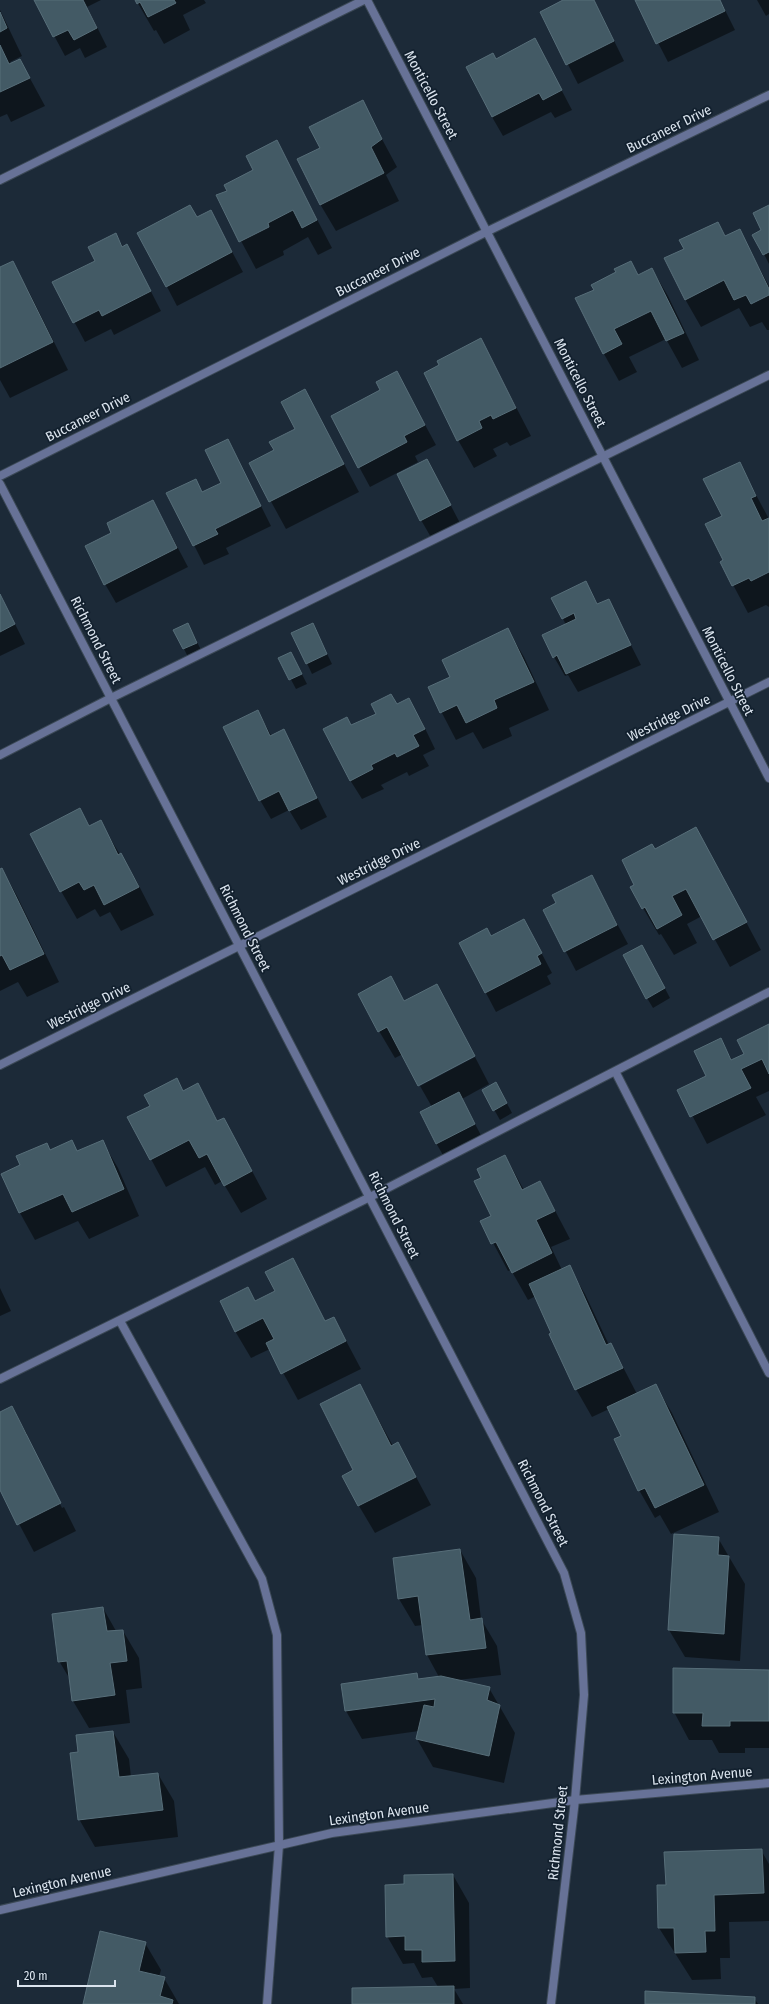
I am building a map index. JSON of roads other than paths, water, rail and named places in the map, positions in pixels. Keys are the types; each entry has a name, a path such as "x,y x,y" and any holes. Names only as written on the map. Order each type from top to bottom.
{"street":[{"path":"0,180 364,0"},
{"name":"Monticello Street","path":"367,0 488,231 769,778"},
{"name":"Buccaneer Drive","path":"0,476 488,231 769,95"},
{"path":"0,755 111,698 769,375"},
{"name":"Richmond Street","path":"0,484 564,1573 581,1633 584,1695 575,1800 551,2004"},
{"name":"Westridge Drive","path":"0,1065 769,682"},
{"path":"0,1379 370,1197 769,992"},
{"path":"615,1071 769,1373"},
{"path":"120,1320 262,1579 277,1635 279,1845 267,2004"},
{"name":"Lexington Avenue","path":"0,1910 332,1833 575,1800 769,1783"}]}
